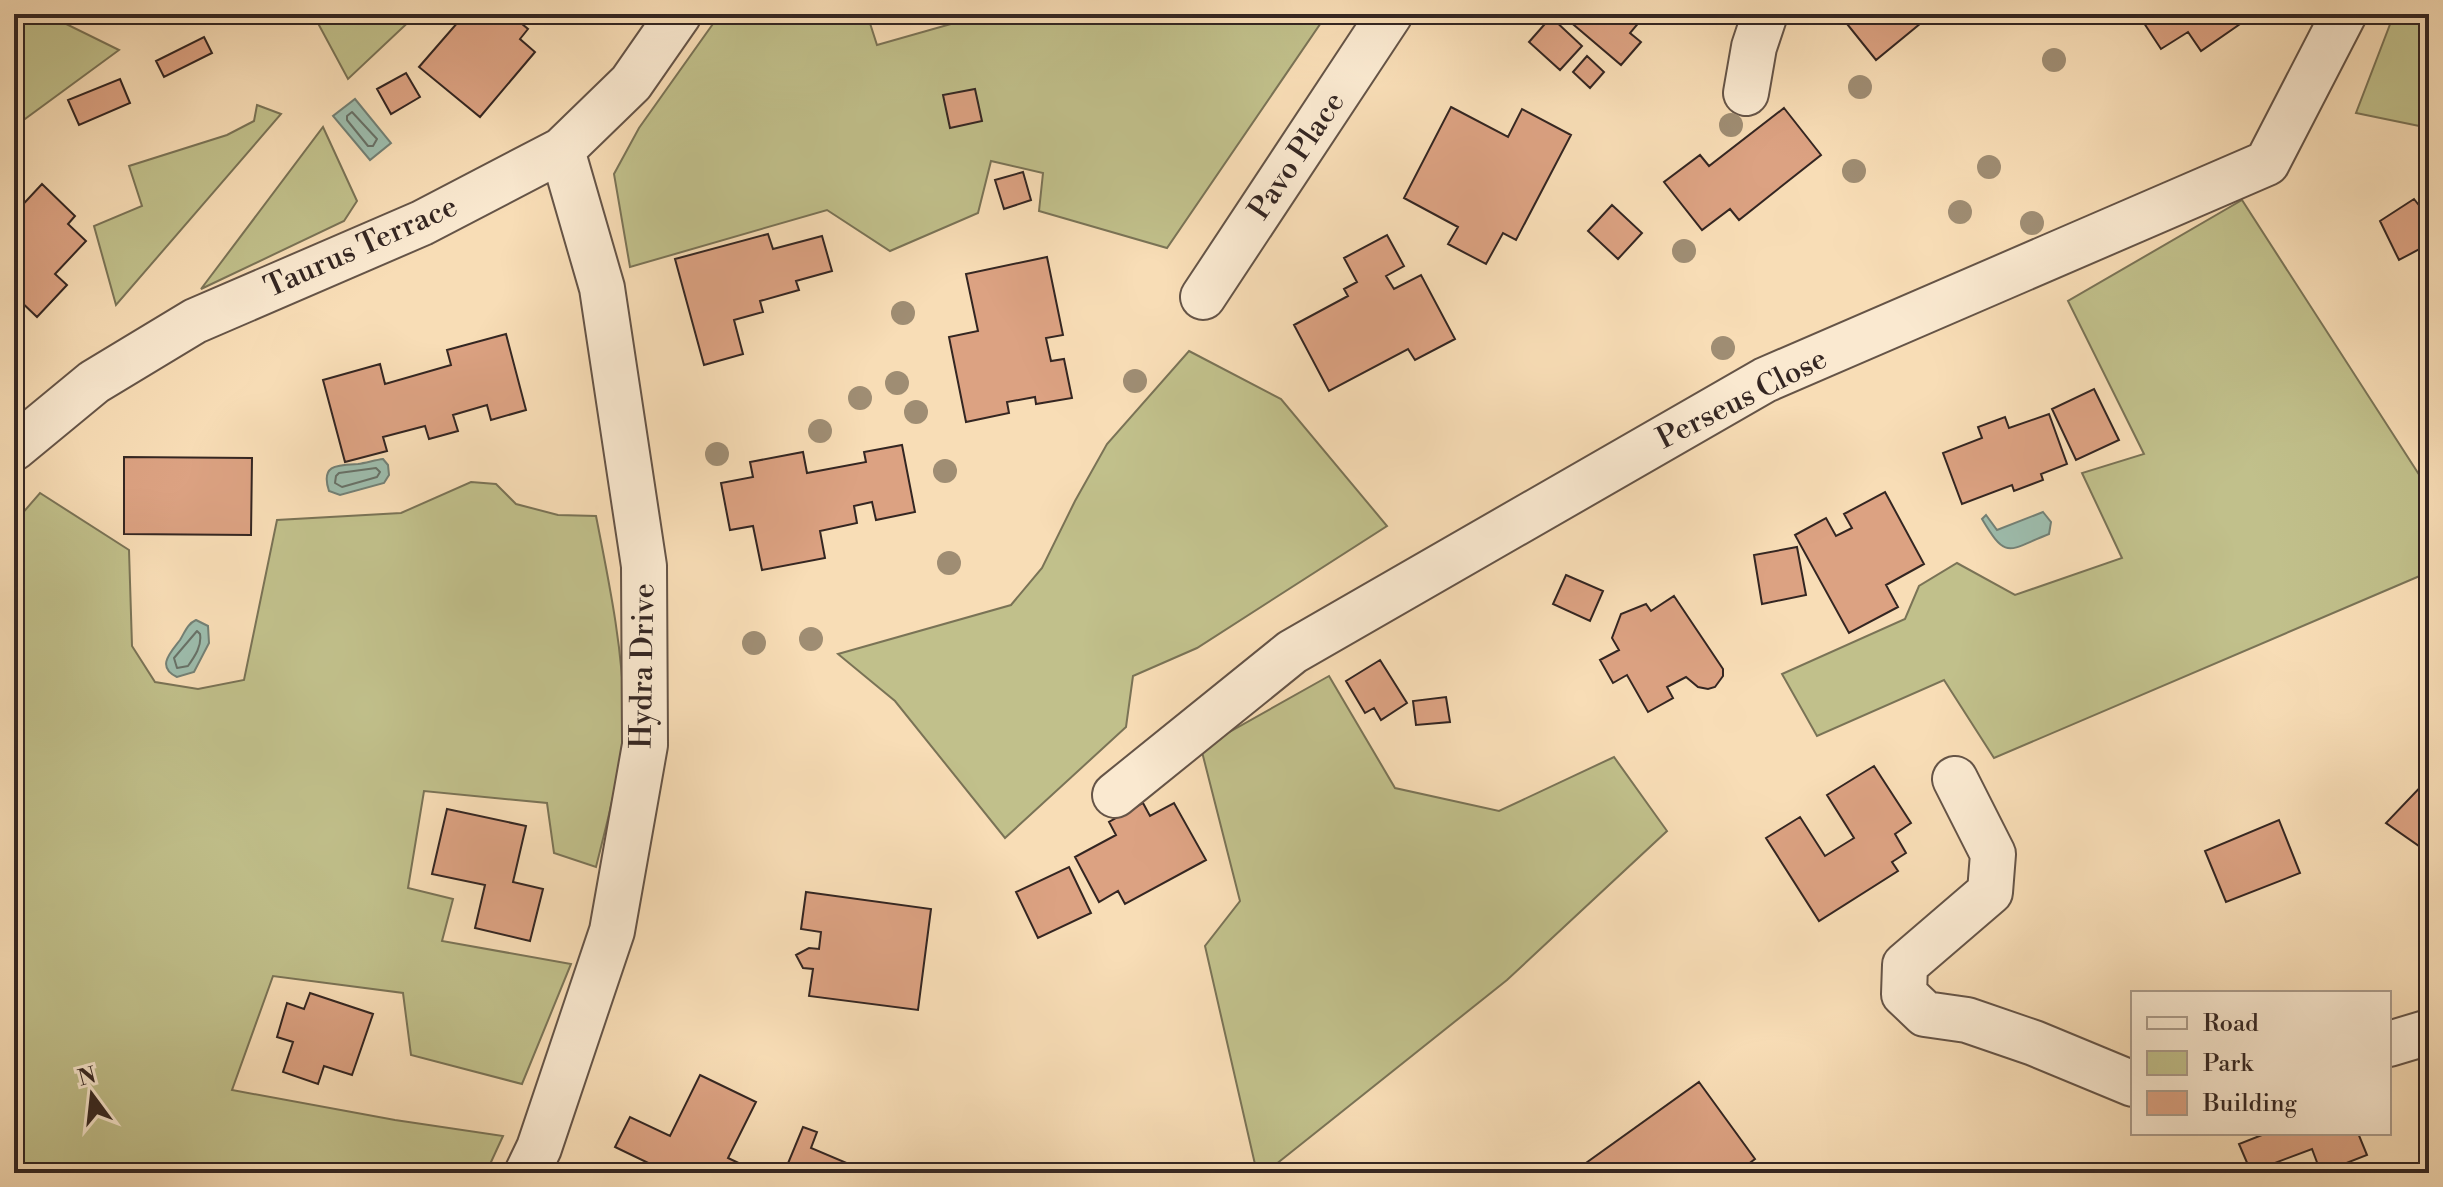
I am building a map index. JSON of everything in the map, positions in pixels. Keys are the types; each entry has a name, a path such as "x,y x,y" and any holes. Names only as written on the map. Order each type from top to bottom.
{"street":[{"name":"Taurus Terrace","path":"14,448 94,382 195,321 422,223 562,150 631,83 679,14"},
{"name":"Pavo Place","path":"1203,297 1390,14"},
{"path":"1746,93 1754,47 1765,14"},
{"name":"Perseus Close","path":"1115,795 1292,652 1765,380 2267,163 2344,14"},
{"name":"Hydra Drive","path":"527,1173 539,1148 612,931 645,745 644,566 602,288 562,150"},
{"path":"1955,779 1993,854 1990,892 1905,965 1904,994 1925,1014 1967,1020 2034,1043 2131,1083"},
{"path":"2391,1043 2429,1032"}],"green space":[{"path":"14,14 46,14 119,50 14,127"},
{"path":"313,14 417,14 348,79"},
{"path":"720,14 867,14 877,45 986,14 1327,14 1167,248 1039,211 1043,173 991,161 978,213 890,251 827,210 630,267 614,174 639,128"},
{"path":"2394,14 2429,14 2429,128 2356,113"},
{"path":"257,105 281,114 116,305 94,226 142,206 129,166 227,135 254,121"},
{"path":"323,127 357,201 344,221 201,289"},
{"path":"2242,200 2429,490 2429,572 1994,758 1944,680 1817,736 1782,674 1905,619 1919,586 1957,563 2015,595 2122,558 2082,473 2144,454 2068,301"},
{"path":"1189,351 1281,399 1387,526 1197,648 1133,676 1126,727 1005,838 895,701 838,654 1011,605 1042,568 1107,444"},
{"path":"471,482 496,484 516,504 558,515 596,516 621,666 624,716 621,753 596,867 554,853 547,803 424,791 408,888 453,899 442,941 571,964 522,1084 411,1055 403,993 273,976 232,1090 503,1136 486,1173 14,1173 14,523 40,493 129,550 132,646 155,682 198,689 244,680 277,520 401,513"},
{"path":"1329,676 1395,788 1499,811 1614,757 1667,831 1507,980 1265,1173 1257,1173 1205,946 1240,901 1201,748"}],"water":[{"path":"355,99 391,143 370,160 333,116"},
{"path":"383,459 388,465 389,475 384,483 340,495 329,491 327,476 333,468"},
{"path":"2043,512 2051,522 2049,534 2010,548 1997,541 1982,519 1986,515 1997,530"},
{"path":"196,620 208,626 209,643 194,672 177,677 167,669 167,660 188,626"}],"building":[{"path":"465,14 510,14 528,29 520,39 535,52 480,117 419,67"},
{"path":"1561,14 1646,14 1630,33 1641,42 1621,65"},
{"path":"1839,14 1932,14 1876,60"},
{"path":"2138,14 2238,14 2243,22 2201,51 2188,32 2161,49"},
{"path":"1551,17 1582,46 1560,70 1529,42"},
{"path":"204,37 212,53 164,77 156,61"},
{"path":"1587,56 1604,72 1590,88 1573,72"},
{"path":"406,73 420,97 391,114 377,89"},
{"path":"120,79 130,103 79,125 68,100"},
{"path":"975,89 982,121 950,128 943,95"},
{"path":"1451,107 1508,137 1522,109 1571,135 1516,240 1503,233 1486,264 1448,244 1458,227 1404,198"},
{"path":"1784,108 1821,155 1739,220 1730,209 1702,230 1664,182 1700,155 1709,166"},
{"path":"1023,172 1031,200 1004,209 995,180"},
{"path":"42,184 75,216 68,224 86,241 55,274 67,285 37,317 14,295 14,232 22,223 14,214"},
{"path":"2414,199 2429,218 2429,244 2399,260 2380,221"},
{"path":"1612,205 1642,233 1618,259 1588,231"},
{"path":"768,234 773,249 822,236 832,271 796,281 799,290 760,301 763,312 734,320 743,354 704,365 675,259"},
{"path":"1387,235 1404,266 1386,276 1394,289 1421,275 1455,339 1415,360 1408,349 1329,391 1294,325 1348,296 1344,289 1357,282 1344,258"},
{"path":"1047,257 1063,335 1046,338 1051,361 1064,359 1072,398 1036,404 1035,397 1007,402 1009,413 966,422 949,337 978,331 966,274"},
{"path":"506,334 526,410 491,420 487,405 453,415 458,431 429,439 425,426 383,437 387,451 345,462 323,380 380,364 385,384 451,365 447,350"},
{"path":"2094,389 2119,440 2076,460 2052,409"},
{"path":"2049,414 2067,464 2041,474 2043,480 2014,491 2012,485 1962,504 1943,453 1982,438 1978,427 2005,417 2009,428"},
{"path":"902,445 915,512 876,520 872,502 854,506 857,523 820,531 825,558 762,570 753,526 730,530 721,483 753,477 750,462 803,452 807,473 866,462 864,452"},
{"path":"124,457 252,458 251,535 124,534"},
{"path":"1885,492 1924,564 1886,585 1898,607 1849,633 1795,535 1826,518 1836,536 1852,528 1844,514"},
{"path":"1797,547 1806,595 1762,604 1754,555"},
{"path":"1566,575 1603,591 1590,621 1553,604"},
{"path":"1674,596 1723,669 1723,676 1715,687 1708,689 1698,687 1686,677 1667,687 1673,698 1648,712 1627,675 1613,683 1600,660 1619,650 1612,638 1621,614 1646,604 1651,611"},
{"path":"1380,660 1407,703 1381,720 1374,708 1365,713 1346,681"},
{"path":"1446,697 1450,722 1416,725 1413,701"},
{"path":"1874,766 1911,823 1895,834 1906,853 1892,862 1898,871 1819,921 1766,838 1800,817 1825,856 1854,838 1827,795"},
{"path":"2429,778 2429,853 2386,823"},
{"path":"1143,803 1150,816 1174,803 1206,860 1125,904 1118,891 1099,902 1075,857 1116,835 1109,822"},
{"path":"447,809 526,826 513,882 543,889 530,941 475,928 485,885 432,874"},
{"path":"2279,820 2300,873 2226,902 2205,851"},
{"path":"1069,867 1091,913 1038,938 1016,892"},
{"path":"806,892 931,909 918,1010 809,996 813,969 803,968 796,955 809,948 819,949 821,932 801,929"},
{"path":"310,993 373,1014 352,1075 324,1066 318,1084 283,1072 293,1042 277,1037 287,1003 304,1009"},
{"path":"700,1075 756,1102 728,1158 745,1166 741,1173 669,1173 615,1147 630,1117 670,1136"},
{"path":"1699,1082 1755,1159 1736,1173 1572,1173"},
{"path":"803,1127 817,1132 811,1148 849,1164 845,1173 784,1173"},
{"path":"2262,1135 2359,1135 2367,1155 2321,1173 2312,1149 2251,1172 2239,1144"}]}
